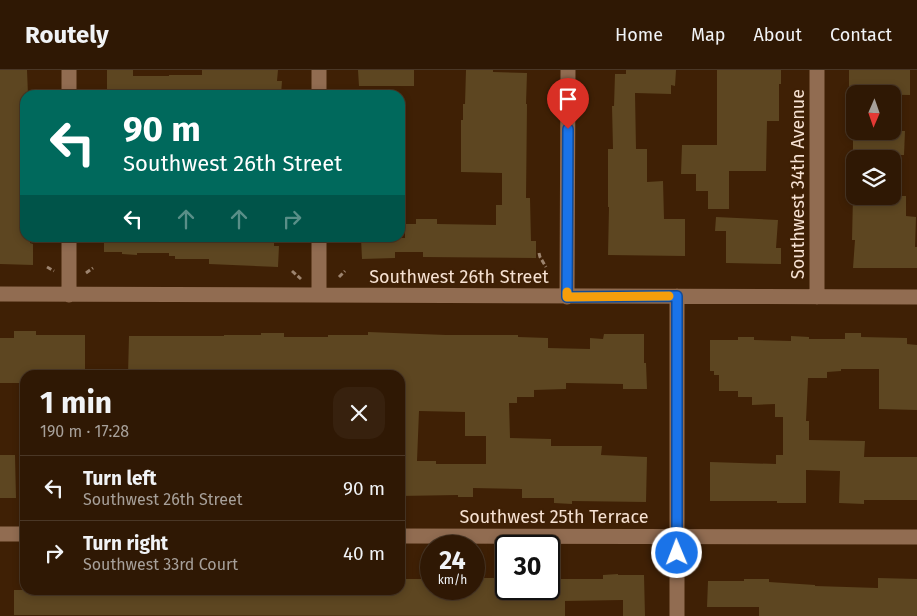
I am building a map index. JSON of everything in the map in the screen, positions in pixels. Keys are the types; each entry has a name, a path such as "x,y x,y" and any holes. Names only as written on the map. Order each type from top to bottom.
{"street":[{"path":"69,90 70,70"},
{"path":"319,70 319,90"},
{"path":"567,297 568,70"},
{"name":"Southwest 34th Avenue","path":"817,70 817,297"},
{"path":"69,242 69,295"},
{"path":"319,242 319,296"},
{"name":"Southwest 26th Street","path":"0,294 917,297"},
{"path":"677,296 677,616"},
{"path":"0,534 20,534"},
{"name":"Southwest 25th Terrace","path":"405,536 917,537"}],"path":[{"path":"539,253 546,267"},
{"path":"84,274 93,268"},
{"path":"292,271 302,279"},
{"path":"339,276 344,271"}],"building":[{"path":"0,70 27,70 28,90 20,90 20,242 30,242 33,244 33,265 0,264"},
{"path":"107,70 133,70 133,76 169,76 202,75 202,70 278,70 277,81 282,81 281,90 107,90"},
{"path":"358,70 414,70 414,86 359,86"},
{"path":"466,70 527,73 526,198 530,198 531,241 536,241 536,258 423,257 423,252 395,252 395,258 362,259 361,242 405,242 405,224 416,224 416,219 437,219 437,224 496,225 496,205 502,205 502,173 461,172 461,120 463,120 463,104 465,104"},
{"path":"626,70 676,70 675,86 671,85 671,94 635,93 636,149 647,149 647,182 663,181 664,219 685,219 685,256 608,255 608,149 613,149 612,106 614,106 615,74 626,74"},
{"path":"717,70 781,70 779,121 767,121 766,171 729,171 729,209 708,209 708,191 696,191 696,174 681,174 682,145 717,145"},
{"path":"849,70 910,70 910,95 901,95 901,85 849,85"},
{"path":"901,131 905,131 904,155 901,155 901,150 853,150 853,140 901,140"},
{"path":"901,196 906,196 906,216 916,217 915,247 917,247 917,268 853,268 855,240 852,240 853,205 901,205"},
{"path":"716,217 778,220 776,248 781,248 781,264 726,263 726,231 715,231"},
{"path":"104,242 274,242 274,246 279,246 278,267 209,264 209,259 175,259 175,256 169,256 169,253 137,253 137,255 122,254 122,252 104,252"},
{"path":"14,331 36,331 36,335 85,335 85,370 20,370 20,383 0,383 0,338 14,338"},
{"path":"368,332 518,335 518,337 548,338 548,348 590,349 590,338 603,339 604,334 644,334 644,363 646,363 647,389 623,389 623,384 566,383 566,389 534,390 534,397 517,397 517,403 509,403 510,438 551,439 551,446 602,446 601,455 647,457 646,502 572,501 572,504 554,503 554,498 522,498 522,489 473,488 473,497 458,497 458,495 405,496 405,370 128,370 129,336 224,336 261,335 261,333 284,333 284,337 328,337 328,335 368,335","holes":["419,411 465,412 465,436 486,436 486,464 436,464 436,461 417,461"]},
{"path":"845,333 861,333 861,337 907,338 907,344 917,345 917,410 879,409 879,369 841,369 841,371 827,372 827,378 808,378 806,421 809,421 809,440 865,441 864,457 917,457 917,500 864,500 864,504 839,503 840,471 806,470 806,503 710,501 710,462 776,464 776,455 783,455 783,417 775,417 775,404 752,405 752,397 738,397 738,391 719,391 719,375 714,375 714,371 710,371 710,340 738,340 738,337 754,337 754,340 791,341 791,336 809,337 809,339 845,339"},
{"path":"0,455 15,455 16,498 0,498"},
{"path":"603,575 644,575 645,616 623,616 623,600 565,601 565,616 14,615 14,590 20,590 20,595 405,595 405,579 420,579 420,600 485,600 485,578 495,578 495,600 560,600 560,579 603,579"},
{"path":"878,578 917,579 917,616 759,616 759,607 707,607 708,581 769,579 769,582 815,586 878,588"}],"slow traffic":[{"path":"567,292 567,297 669,296"}],"route":[{"path":"568,129 567,297 677,296 677,553"}]}
